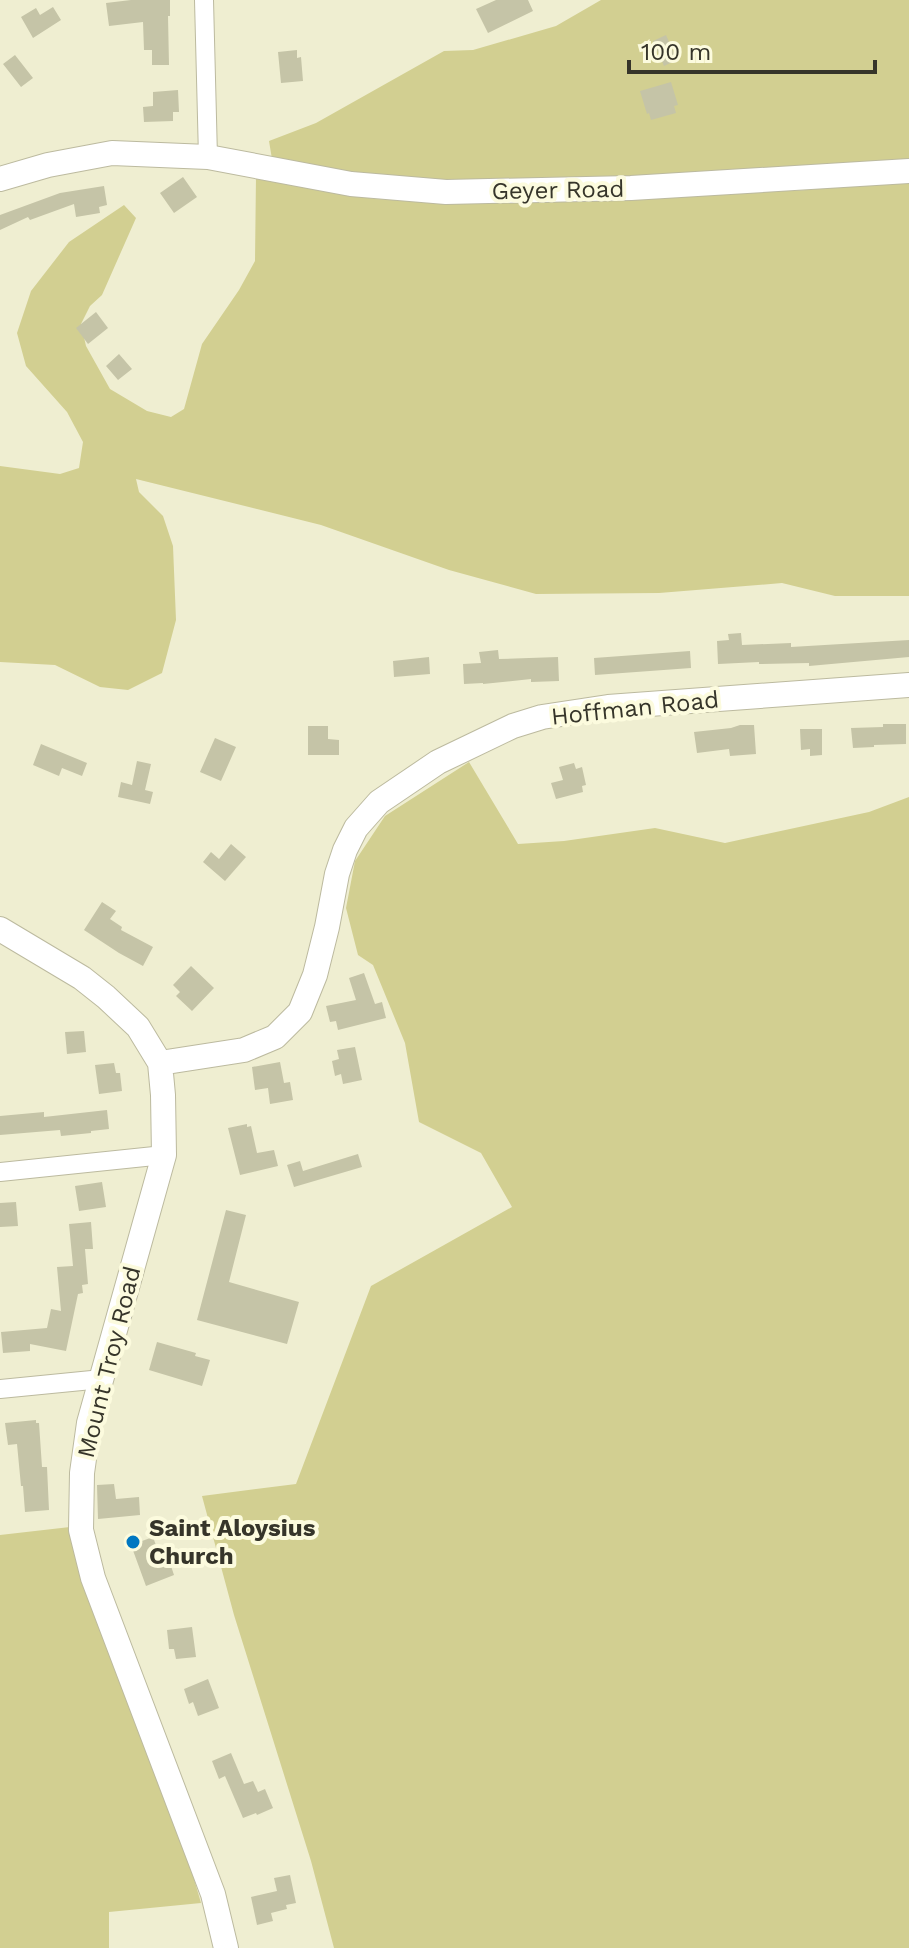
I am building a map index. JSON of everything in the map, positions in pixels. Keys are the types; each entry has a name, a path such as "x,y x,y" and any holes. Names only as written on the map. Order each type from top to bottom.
{"street":[{"path":"204,0 208,157"},
{"name":"Geyer Road","path":"0,179 48,165 112,153 208,157 351,184 446,192 631,188 909,171"},
{"name":"Hoffman Road","path":"160,1063 244,1050 275,1037 300,1012 315,975 337,874 356,828 379,802 438,762 513,726 542,717 608,707 909,685"},
{"name":"Mount Troy Road","path":"0,929 82,978 106,997 138,1027 160,1063 164,1155 89,1423 82,1473 81,1530 93,1578 213,1894 226,1948"},
{"path":"0,1172 164,1155"},
{"path":"0,1389 102,1379"}],"shaded area":[{"path":"601,0 909,0 909,159 693,177 442,182 272,159 269,141 316,123 444,51 473,50 556,26"},
{"path":"256,176 374,199 506,203 806,190 909,179 909,596 835,596 782,583 659,593 536,594 449,570 321,525 136,479 139,492 163,516 173,546 176,620 162,673 128,690 100,687 55,665 0,662 0,466 60,474 79,468 83,442 67,412 26,366 17,333 31,291 69,242 124,205 136,218 102,295 90,306 81,324 86,346 110,389 147,411 171,417 184,409 202,344 255,261"},
{"path":"469,762 518,844 655,828 725,843 869,812 909,797 909,1948 334,1948 311,1861 234,1615 202,1496 296,1484 371,1286 512,1207 481,1153 419,1122 405,1043 373,965 358,955 346,908 355,861 385,816"},
{"path":"70,1527 201,1903 109,1912 109,1948 0,1948 0,1535"}],"building":[{"path":"170,0 169,65 152,65 152,50 144,50 143,22 109,26 106,3"},
{"path":"496,0 528,0 533,11 488,33 476,9"},
{"path":"53,7 61,20 33,38 21,17 36,8 40,15"},
{"path":"666,35 677,60 664,66 653,41"},
{"path":"297,50 297,58 301,57 303,81 281,83 278,52"},
{"path":"15,55 33,78 21,87 3,64"},
{"path":"671,82 678,105 674,106 676,113 651,120 640,91"},
{"path":"178,90 179,112 173,112 173,121 144,122 143,107 153,106 153,92"},
{"path":"183,177 197,197 174,213 160,193"},
{"path":"104,186 107,205 99,207 100,213 76,217 74,204 30,220 28,217 0,230 0,215 60,193"},
{"path":"96,312 108,328 88,344 76,328"},
{"path":"119,354 132,369 118,380 106,366"},
{"path":"741,633 742,645 791,643 791,647 909,640 909,657 809,666 809,663 718,664 717,641 729,640 728,634"},
{"path":"498,650 499,659 558,657 559,681 531,682 531,679 464,684 463,664 481,663 479,652"},
{"path":"690,651 691,668 595,675 594,658"},
{"path":"429,657 430,674 394,677 393,661"},
{"path":"883,724 906,724 906,744 853,748 851,728 883,727"},
{"path":"754,725 756,754 730,756 729,749 697,753 694,732"},
{"path":"308,726 328,726 328,739 339,740 339,755 308,755"},
{"path":"800,729 822,729 822,755 810,756 810,749 801,750"},
{"path":"215,738 236,747 221,781 200,772"},
{"path":"41,744 87,763 82,776 62,768 59,776 33,765"},
{"path":"137,761 151,764 145,790 153,792 150,804 118,797 121,782 132,785"},
{"path":"574,763 576,769 582,767 586,785 582,786 583,792 556,799 551,783 563,780 559,767"},
{"path":"231,844 246,857 225,881 203,862 211,852 219,859"},
{"path":"102,902 116,911 110,919 122,927 121,930 153,947 143,966 84,930"},
{"path":"191,966 214,988 192,1011 176,996 180,992 173,985"},
{"path":"364,973 375,1004 382,1002 386,1018 338,1030 336,1021 330,1022 326,1006 356,1000 349,978"},
{"path":"84,1031 86,1052 67,1054 65,1032"},
{"path":"355,1047 362,1080 343,1084 341,1074 335,1076 332,1061 339,1059 337,1050"},
{"path":"280,1062 284,1083 290,1082 293,1100 270,1104 268,1088 255,1090 252,1067"},
{"path":"114,1063 116,1073 120,1073 122,1091 99,1094 95,1065"},
{"path":"107,1110 109,1129 61,1136 60,1130 0,1135 0,1116 44,1112 44,1117"},
{"path":"247,1124 247,1127 251,1126 257,1153 274,1150 278,1166 240,1175 228,1128"},
{"path":"358,1154 362,1167 294,1187 287,1165 300,1161 303,1171"},
{"path":"102,1182 106,1207 79,1211 75,1186"},
{"path":"16,1202 18,1226 0,1227 0,1203"},
{"path":"226,1210 246,1215 229,1282 299,1302 287,1344 197,1320"},
{"path":"91,1222 93,1249 85,1249 88,1284 82,1285 83,1293 78,1294 66,1351 30,1344 30,1351 3,1353 1,1332 47,1328 51,1309 61,1311 57,1267 73,1266 69,1224"},
{"path":"157,1342 210,1360 202,1386 149,1370"},
{"path":"36,1420 39,1423 42,1467 47,1467 49,1510 25,1512 17,1444 8,1445 5,1423"},
{"path":"114,1484 116,1499 139,1497 140,1515 98,1519 97,1485"},
{"path":"153,1537 162,1562 169,1560 174,1575 146,1586 131,1545"},
{"path":"192,1627 196,1657 176,1659 174,1649 169,1649 167,1630"},
{"path":"208,1679 219,1708 198,1716 193,1702 189,1704 184,1689"},
{"path":"231,1753 244,1784 253,1781 258,1792 265,1789 273,1808 243,1818 225,1776 219,1779 212,1761"},
{"path":"290,1875 296,1903 271,1913 273,1921 257,1925 251,1897 277,1891 274,1878"}],"place":[{"name":"Saint Aloysius Church","path":"133,1542"}]}
